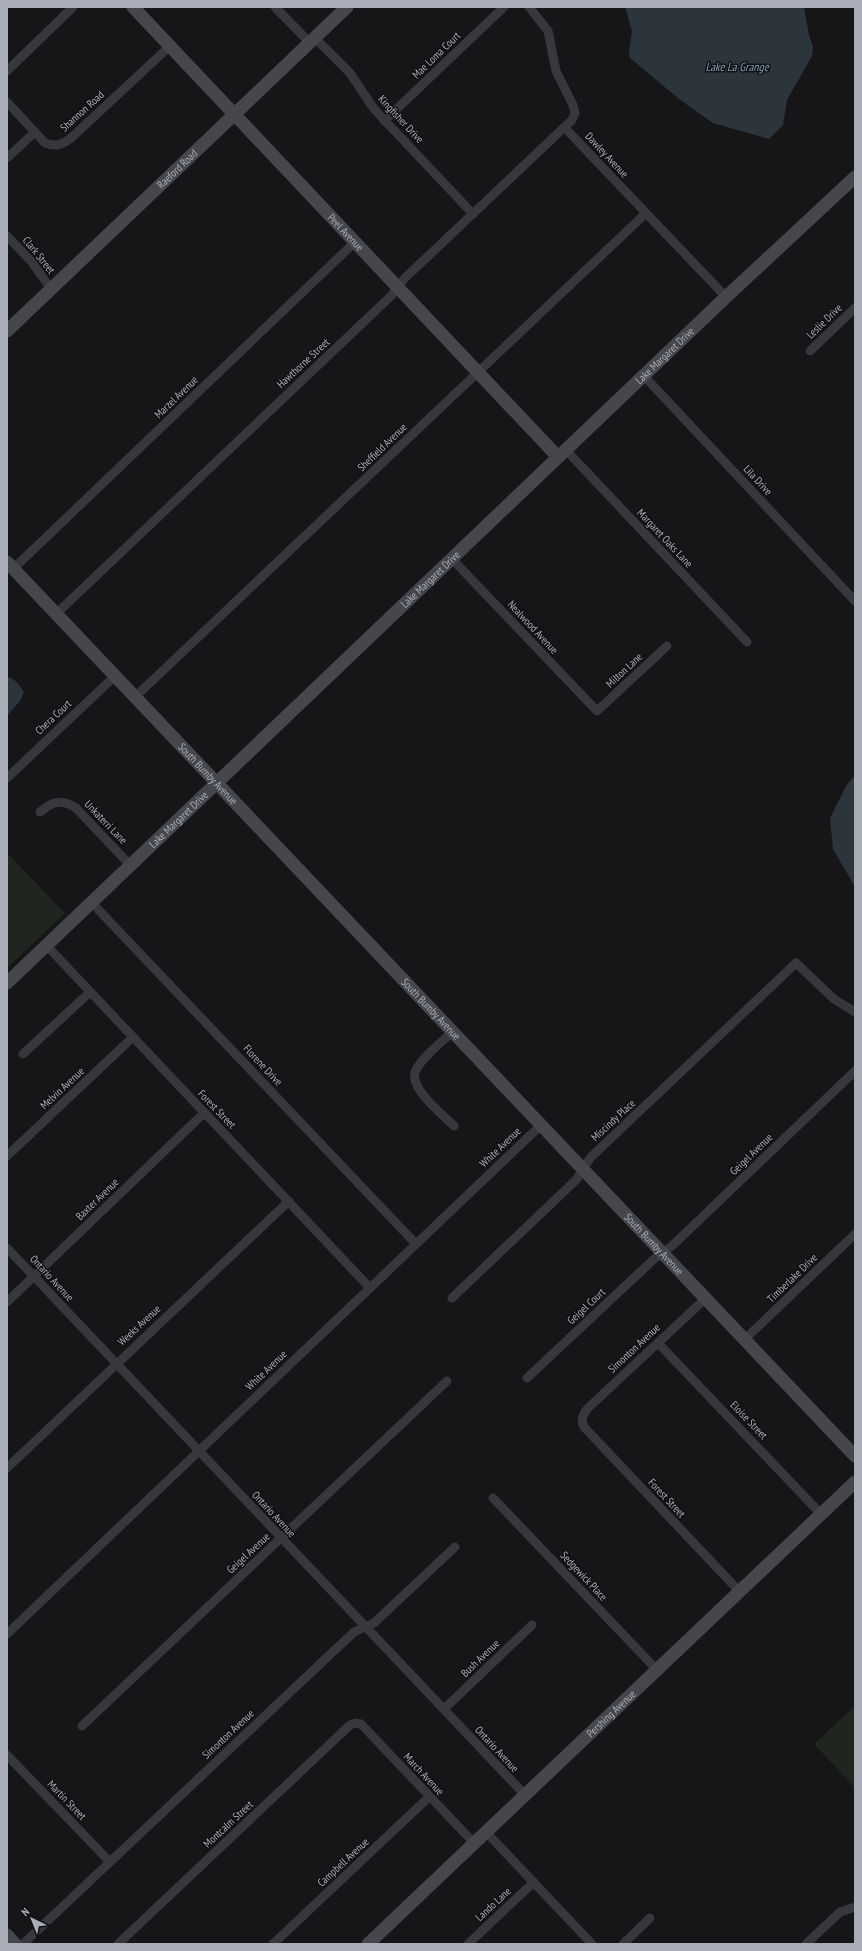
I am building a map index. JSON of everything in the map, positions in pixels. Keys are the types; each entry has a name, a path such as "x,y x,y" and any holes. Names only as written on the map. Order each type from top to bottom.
{"street":[{"path":"7,71 73,7"},
{"name":"Peel Avenue","path":"133,7 478,372 562,454"},
{"name":"Kingfisher Drive","path":"275,7 353,77 367,100 384,121 473,214"},
{"name":"Raeford Road","path":"7,331 348,7"},
{"name":"Mae Loma Court","path":"384,121 504,7"},
{"path":"529,7 548,31 556,71 573,105 575,113 572,120 565,128"},
{"name":"Shannon Road","path":"7,102 45,143 53,146 61,145 70,139 170,46"},
{"name":"Hawthorne Street","path":"56,614 391,296 404,278 565,128"},
{"name":"Dawley Avenue","path":"565,128 645,214 726,297"},
{"path":"7,158 35,132"},
{"name":"Lake Margaret Drive","path":"7,984 726,297 855,177"},
{"name":"Sheffield Avenue","path":"136,697 645,214"},
{"name":"Clark Street","path":"7,236 31,261 51,289"},
{"name":"Marzel Avenue","path":"10,565 355,242"},
{"name":"Leslie Drive","path":"810,351 855,308"},
{"name":"Lila Drive","path":"644,376 855,601"},
{"name":"Margaret Oaks Lane","path":"562,454 747,642"},
{"name":"Nealwood Avenue","path":"452,559 597,711"},
{"name":"South Bumby Avenue","path":"10,565 855,1456"},
{"name":"Milton Lane","path":"597,711 667,646"},
{"name":"Chera Court","path":"8,776 115,676"},
{"name":"Unkaterri Lane","path":"40,812 57,802 67,802 76,808 130,866"},
{"name":"Florene Drive","path":"92,903 416,1244"},
{"name":"Forest Street","path":"47,946 370,1288"},
{"name":"Miscindy Place","path":"452,1298 576,1180 590,1158 796,963 834,999 855,1012"},
{"path":"23,1054 90,992"},
{"path":"452,1032 420,1063 415,1071 414,1078 416,1086 454,1126"},
{"name":"Melvin Avenue","path":"7,1156 132,1037"},
{"name":"Geigel Avenue","path":"663,1253 855,1071"},
{"name":"Baxter Avenue","path":"7,1302 204,1113"},
{"name":"White Avenue","path":"7,1634 541,1125"},
{"name":"Weeks Avenue","path":"7,1468 116,1363 289,1201"},
{"name":"Timberlake Drive","path":"745,1339 855,1234"},
{"name":"Ontario Avenue","path":"7,1248 525,1795"},
{"name":"Geigel Court","path":"527,1378 653,1260 663,1253"},
{"name":"Simonton Avenue","path":"582,1418 588,1408 706,1298"},
{"name":"Eloise Street","path":"658,1343 821,1514"},
{"name":"Geigel Avenue","path":"82,1726 447,1381"},
{"name":"Forest Street","path":"582,1418 584,1428 740,1592"},
{"name":"Pershing Avenue","path":"368,1944 855,1482"},
{"name":"Sedgewick Place","path":"493,1498 657,1670"},
{"name":"Simonton Avenue","path":"23,1944 354,1632 374,1623 455,1547"},
{"name":"Bush Avenue","path":"444,1709 532,1625"},
{"name":"March Avenue","path":"356,1723 361,1724 474,1843"},
{"name":"Montcalm Street","path":"118,1944 350,1725 356,1723"},
{"name":"Martin Street","path":"7,1755 110,1862"},
{"name":"Campbell Avenue","path":"274,1944 430,1797"},
{"path":"486,1832 592,1944"},
{"name":"Lando Lane","path":"468,1944 534,1882"},
{"path":"806,1944 840,1912 855,1907"},
{"path":"623,1944 650,1918"},
{"path":"7,1935 15,1944"}],"shaded area":[{"path":"7,853 65,913 7,968"},
{"path":"855,1706 855,1788 814,1744"}],"water":[{"name":"Lake La Grange","path":"625,7 804,7 809,35 813,47 812,56 787,100 783,125 769,139 713,123 679,99 630,58 629,52 632,31"},
{"path":"7,677 15,681 24,692 20,701 7,716"},
{"path":"855,775 855,887 833,849 830,818 846,786"}]}
